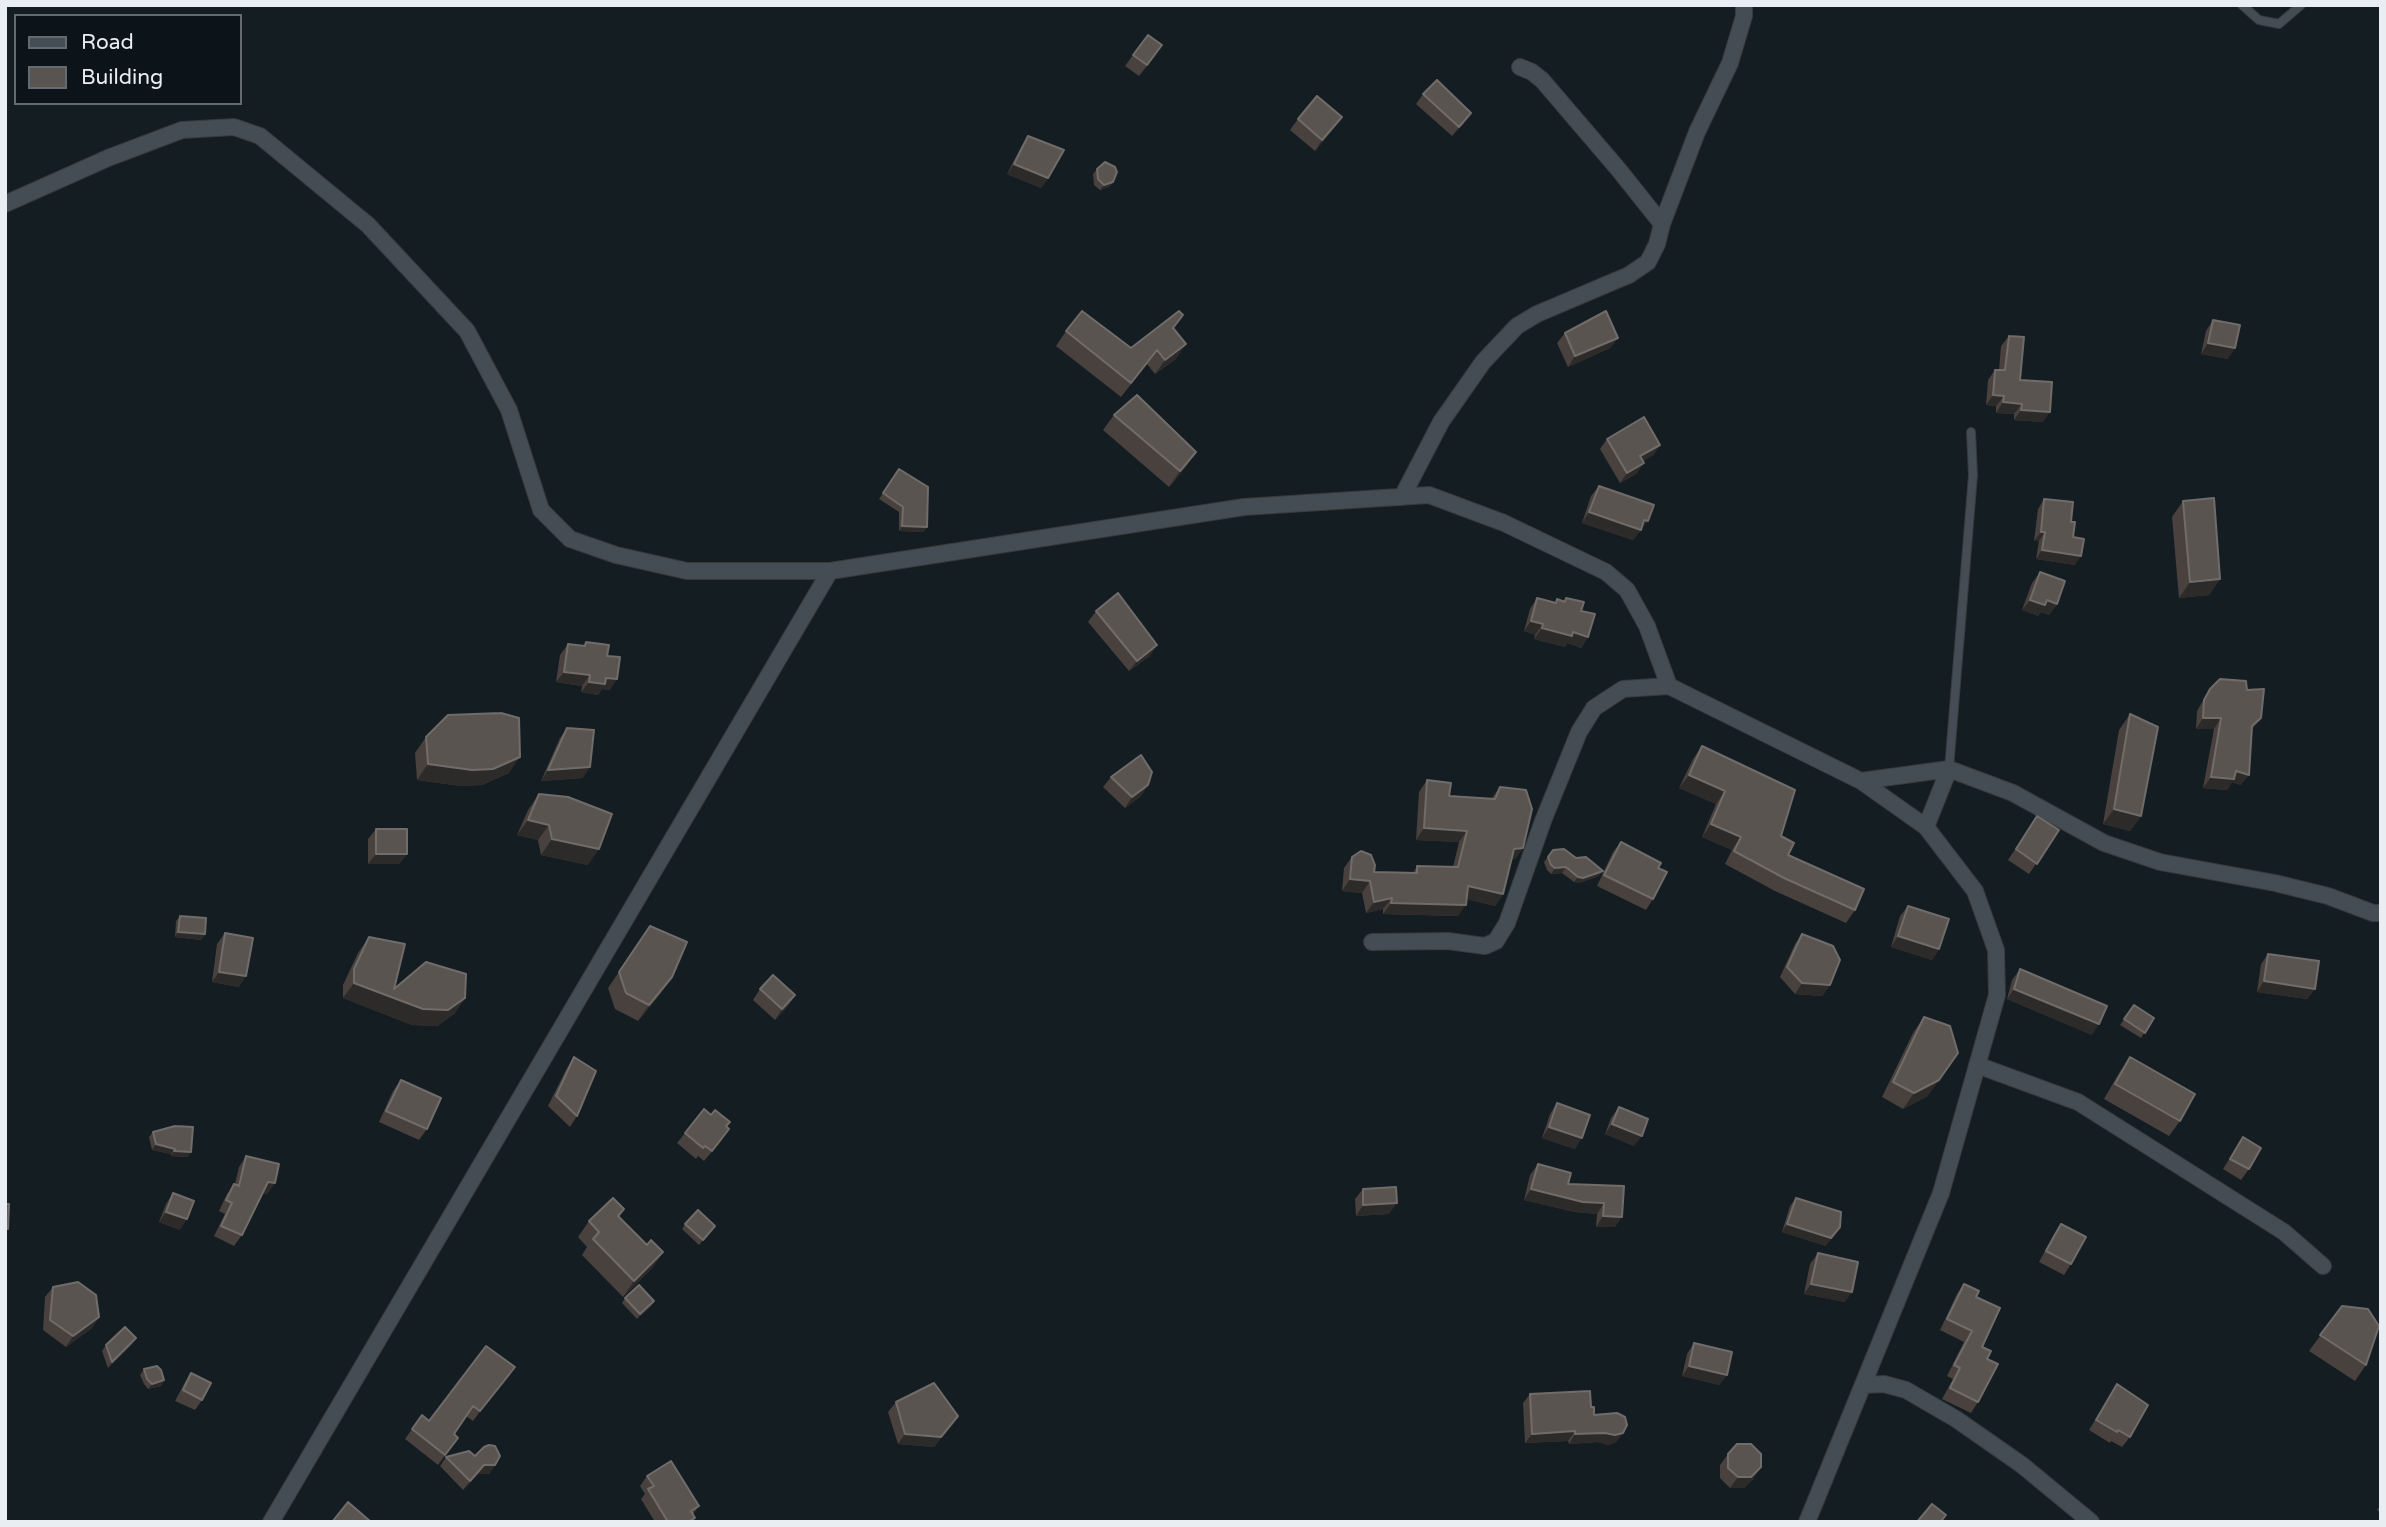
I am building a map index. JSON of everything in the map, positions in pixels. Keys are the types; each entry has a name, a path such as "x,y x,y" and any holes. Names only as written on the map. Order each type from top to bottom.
{"street":[{"path":"1402,497 1441,422 1483,362 1517,326 1537,314 1629,275 1648,262 1697,132 1730,63 1744,16 1744,5"},
{"path":"1520,67 1542,80 1661,224"},
{"path":"5,204 107,158 182,130 234,127 260,136 368,225 467,331 509,410 541,510 570,539 616,555 687,571 830,571 1244,507 1429,495 1504,523 1606,572 1627,590 1647,626 1669,687"},
{"path":"271,1522 830,571"},
{"path":"1372,942 1448,941 1485,946 1496,941 1507,923 1543,821 1579,732 1594,708 1623,689 1669,687 1861,781 1926,827 1975,891 1996,950 1997,995 1941,1193 1807,1522"},
{"path":"1861,781 1949,769 2013,793 2104,843 2160,862 2275,883 2381,914"},
{"path":"1926,827 1949,769"},
{"path":"1977,1065 2078,1101 2284,1232 2323,1266"},
{"path":"1863,1385 1884,1384 1906,1390 1956,1419 2022,1465 2091,1522"}],"lane":[{"path":"2242,5 2259,20 2279,24 2301,5"},
{"path":"1949,769 1973,475 1971,432"}],"building":[{"path":"1148,35 1162,45 1147,65 1133,55"},
{"path":"1437,80 1471,113 1459,127 1423,94"},
{"path":"1317,96 1342,117 1322,140 1298,119"},
{"path":"1028,136 1064,150 1048,178 1014,164"},
{"path":"1105,162 1115,167 1117,172 1113,182 1104,185 1098,179 1097,169"},
{"path":"1082,311 1131,348 1179,311 1183,315 1173,328 1186,344 1165,360 1157,350 1131,383 1066,331"},
{"path":"1606,311 1618,338 1575,356 1565,333"},
{"path":"2213,320 2240,325 2235,348 2208,343"},
{"path":"2009,336 2024,337 2020,380 2052,382 2050,412 2021,410 2022,404 2003,402 2004,396 1993,395 1995,370 2005,370"},
{"path":"1137,395 1196,452 1180,471 1114,415"},
{"path":"1644,417 1660,445 1640,456 1644,463 1627,473 1607,439"},
{"path":"899,469 928,487 927,527 902,526 903,507 883,493"},
{"path":"1599,486 1654,505 1641,530 1589,512"},
{"path":"2214,498 2220,579 2190,582 2183,501"},
{"path":"2044,499 2073,502 2073,537 2084,539 2081,556 2042,550 2045,532 2041,532"},
{"path":"2040,572 2065,581 2057,604 2047,600 2045,605 2030,600"},
{"path":"1118,593 1157,645 1137,661 1096,611"},
{"path":"1537,598 1556,603 1557,599 1565,602 1566,598 1584,602 1581,611 1595,614 1588,637 1542,628 1543,624 1531,621"},
{"path":"586,642 609,645 607,656 620,657 617,679 606,678 605,684 589,682 590,675 564,672 568,644 585,646"},
{"path":"2220,679 2246,681 2247,690 2264,689 2261,718 2252,726 2249,775 2236,771 2234,779 2211,777 2221,718 2203,718 2204,700"},
{"path":"501,713 519,718 520,757 493,769 472,770 428,764 426,737 448,715"},
{"path":"2130,714 2158,727 2141,816 2114,809"},
{"path":"567,728 594,730 590,767 548,770"},
{"path":"1702,746 1795,790 1781,836 1794,843 1788,855 1864,889 1855,910 1784,878 1734,851 1741,837 1711,824 1725,791 1689,775"},
{"path":"1141,755 1152,772 1148,785 1132,797 1111,777"},
{"path":"1427,780 1451,783 1449,796 1495,799 1500,787 1526,790 1532,809 1523,848 1514,849 1503,894 1468,886 1466,905 1391,903 1392,898 1374,902 1370,881 1350,879 1352,857 1361,851 1371,855 1375,865 1374,872 1417,873 1417,866 1458,867 1467,831 1424,828"},
{"path":"539,794 568,797 612,814 599,849 552,839 549,825 528,820"},
{"path":"2037,816 2059,830 2037,864 2016,849"},
{"path":"376,829 407,829 407,854 376,854"},
{"path":"1621,842 1661,863 1658,868 1667,872 1653,899 1604,875"},
{"path":"1564,849 1576,858 1586,857 1603,871 1583,878 1566,867 1555,868 1548,857 1553,850"},
{"path":"1908,906 1949,919 1939,949 1898,936"},
{"path":"180,916 206,918 205,934 178,932"},
{"path":"650,926 687,942 672,977 649,1005 626,993 619,972"},
{"path":"225,933 253,938 246,976 219,972"},
{"path":"1802,934 1833,946 1840,960 1830,985 1802,983 1787,967"},
{"path":"369,937 405,944 394,989 426,962 466,974 465,998 448,1010 423,1009 354,983 354,969"},
{"path":"2268,954 2319,961 2315,989 2264,981"},
{"path":"2020,969 2107,1006 2099,1024 2014,989"},
{"path":"773,975 795,995 782,1009 760,989"},
{"path":"2134,1005 2154,1018 2145,1033 2124,1019"},
{"path":"1924,1017 1950,1026 1958,1053 1939,1080 1914,1093 1893,1082"},
{"path":"574,1057 596,1071 577,1116 556,1096"},
{"path":"2130,1057 2195,1094 2180,1121 2115,1084"},
{"path":"401,1080 441,1098 427,1129 386,1111"},
{"path":"1557,1103 1590,1115 1582,1138 1549,1127"},
{"path":"1619,1107 1648,1119 1642,1136 1612,1124"},
{"path":"704,1109 711,1115 715,1110 730,1122 726,1126 729,1129 712,1151 705,1146 703,1148 685,1133"},
{"path":"175,1126 193,1127 191,1152 174,1151 175,1149 156,1144 153,1132"},
{"path":"2243,1137 2261,1148 2249,1169 2230,1159"},
{"path":"246,1156 279,1164 275,1183 268,1182 242,1235 221,1226 232,1203 226,1200 234,1184 239,1186"},
{"path":"1538,1164 1571,1173 1568,1184 1624,1186 1622,1217 1603,1216 1604,1203 1583,1202 1531,1189"},
{"path":"1396,1187 1397,1203 1363,1205 1363,1189"},
{"path":"173,1193 194,1201 187,1219 166,1212"},
{"path":"613,1198 624,1209 618,1216 647,1245 651,1240 663,1252 634,1281 593,1239 599,1232 589,1221"},
{"path":"1796,1198 1841,1212 1840,1227 1831,1238 1787,1224"},
{"path":"5,1204 9,1204 8,1229 5,1228"},
{"path":"698,1210 715,1226 703,1240 685,1224"},
{"path":"2061,1224 2086,1237 2071,1264 2046,1251"},
{"path":"1818,1253 1858,1262 1852,1292 1811,1284"},
{"path":"78,1282 96,1295 99,1317 73,1336 50,1320 53,1287"},
{"path":"1964,1284 1979,1291 1976,1297 2000,1308 1982,1347 1991,1351 1987,1359 1998,1364 1978,1402 1950,1388 1960,1368 1954,1365 1972,1331 1947,1319"},
{"path":"639,1285 654,1301 640,1314 625,1298"},
{"path":"2342,1306 2368,1309 2379,1326 2366,1365 2320,1335"},
{"path":"125,1327 136,1338 112,1362 106,1345"},
{"path":"1694,1343 1732,1352 1727,1375 1689,1366"},
{"path":"486,1346 515,1367 480,1411 473,1406 454,1434 458,1438 445,1455 412,1429 422,1415 429,1421"},
{"path":"157,1366 164,1380 152,1384 144,1369"},
{"path":"191,1373 211,1383 202,1400 183,1390"},
{"path":"934,1383 958,1416 941,1437 905,1434 896,1402"},
{"path":"2117,1384 2148,1405 2130,1437 2096,1420"},
{"path":"1590,1391 1594,1415 1617,1413 1625,1417 1627,1425 1623,1433 1575,1434 1575,1431 1532,1434 1530,1394"},
{"path":"1737,1444 1751,1444 1761,1454 1761,1467 1751,1477 1738,1477 1728,1468 1728,1454"},
{"path":"489,1445 495,1446 500,1456 495,1465 484,1465 470,1481 446,1457 469,1451 475,1456"},
{"path":"671,1461 699,1506 691,1511 695,1518 688,1522 668,1522 648,1489 654,1486 647,1476"},
{"path":"348,1502 371,1522 332,1522"},
{"path":"1932,1504 1946,1515 1942,1520 1945,1522 1917,1522"}]}
